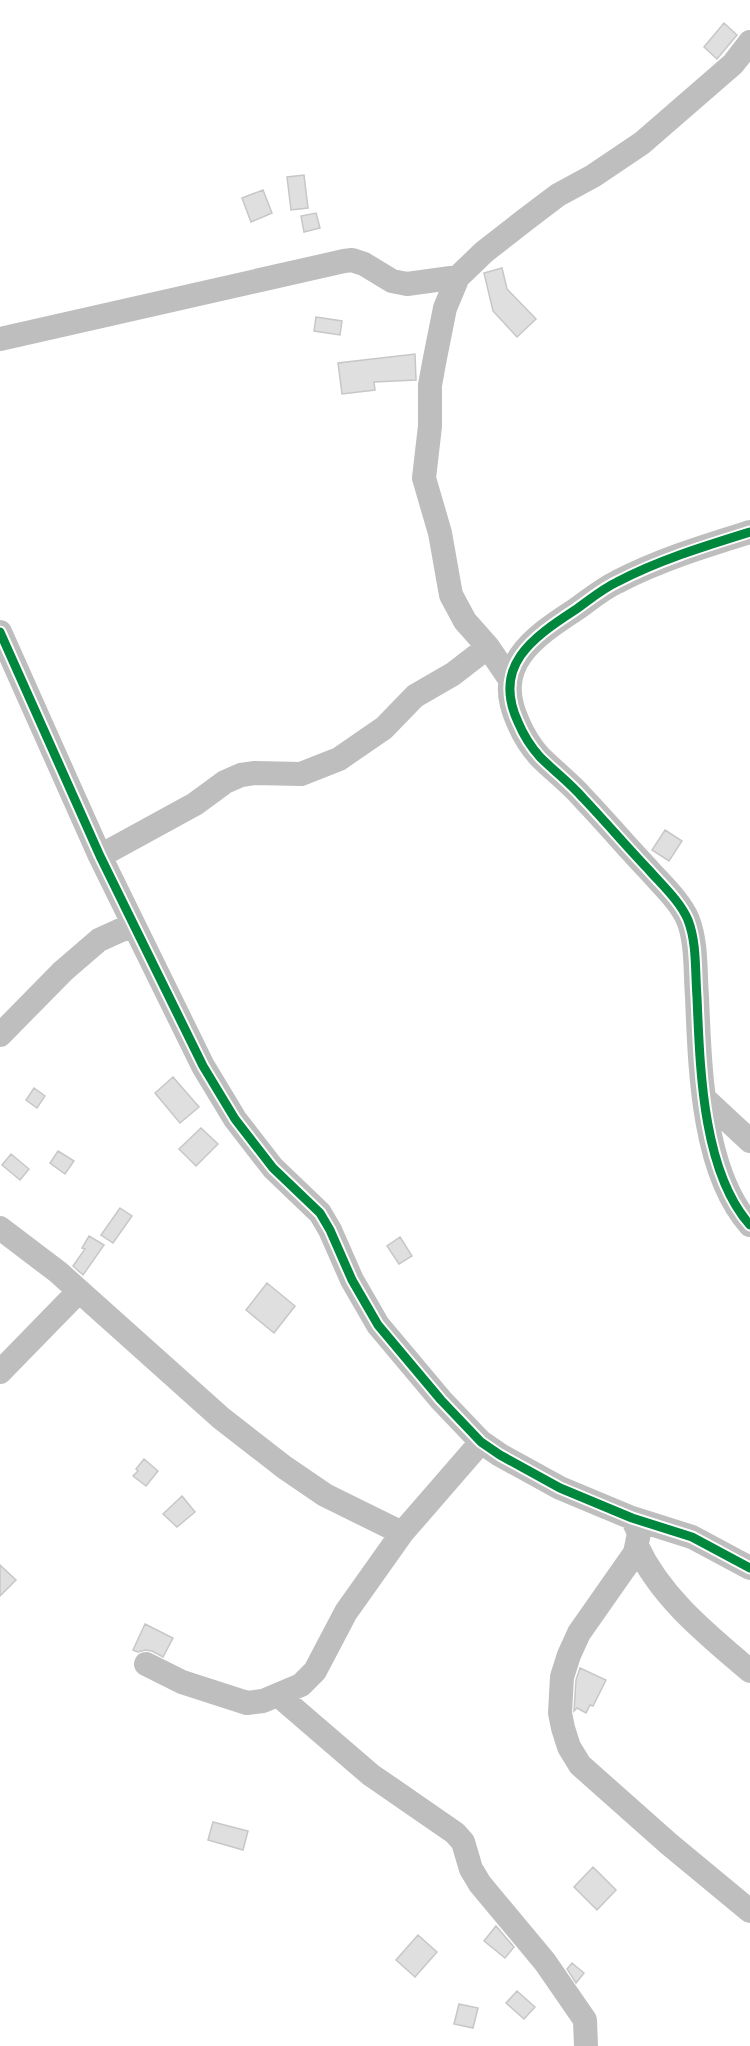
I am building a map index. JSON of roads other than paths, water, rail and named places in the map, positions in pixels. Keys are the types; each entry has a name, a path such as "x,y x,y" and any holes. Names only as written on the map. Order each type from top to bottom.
{"street":[{"path":"510,678 488,647 465,621 451,595 440,533 424,477 430,426 430,385 445,308 458,277 484,252 558,195 642,143 734,64 750,42"},
{"path":"0,339 344,261 352,260 364,264 392,281 407,284 458,277"},
{"path":"750,532 682,553 616,582 540,633 520,655 510,678 509,697 512,710 523,733 538,755 582,796 661,884 687,919 694,953 700,1064 716,1164 730,1198 750,1225"},
{"path":"0,632 132,925 203,1066 235,1119 273,1168 320,1213 352,1280 378,1325 441,1400 481,1442 500,1455 560,1488 632,1518 692,1538 750,1568"},
{"path":"100,856 177,814 241,775 301,774 339,759 384,728 415,696 453,674 488,647"},
{"path":"0,1035 63,971 99,940 132,925"},
{"path":"705,1099 750,1141"},
{"path":"0,1228 58,1272 221,1418 284,1467 325,1495 402,1533"},
{"path":"0,1372 79,1291"},
{"path":"146,1664 182,1682 247,1704 262,1701 301,1685 315,1671 346,1612 402,1533 481,1442"},
{"path":"632,1518 639,1533 637,1546 628,1566 579,1633 569,1655 562,1677 560,1704 562,1728 569,1747 580,1765 669,1844 750,1911"},
{"path":"637,1546 650,1572 664,1591 692,1620 750,1671"},
{"path":"278,1695 371,1775 455,1833 463,1842 471,1869 480,1884 545,1962 585,2020 586,2046"}]}
